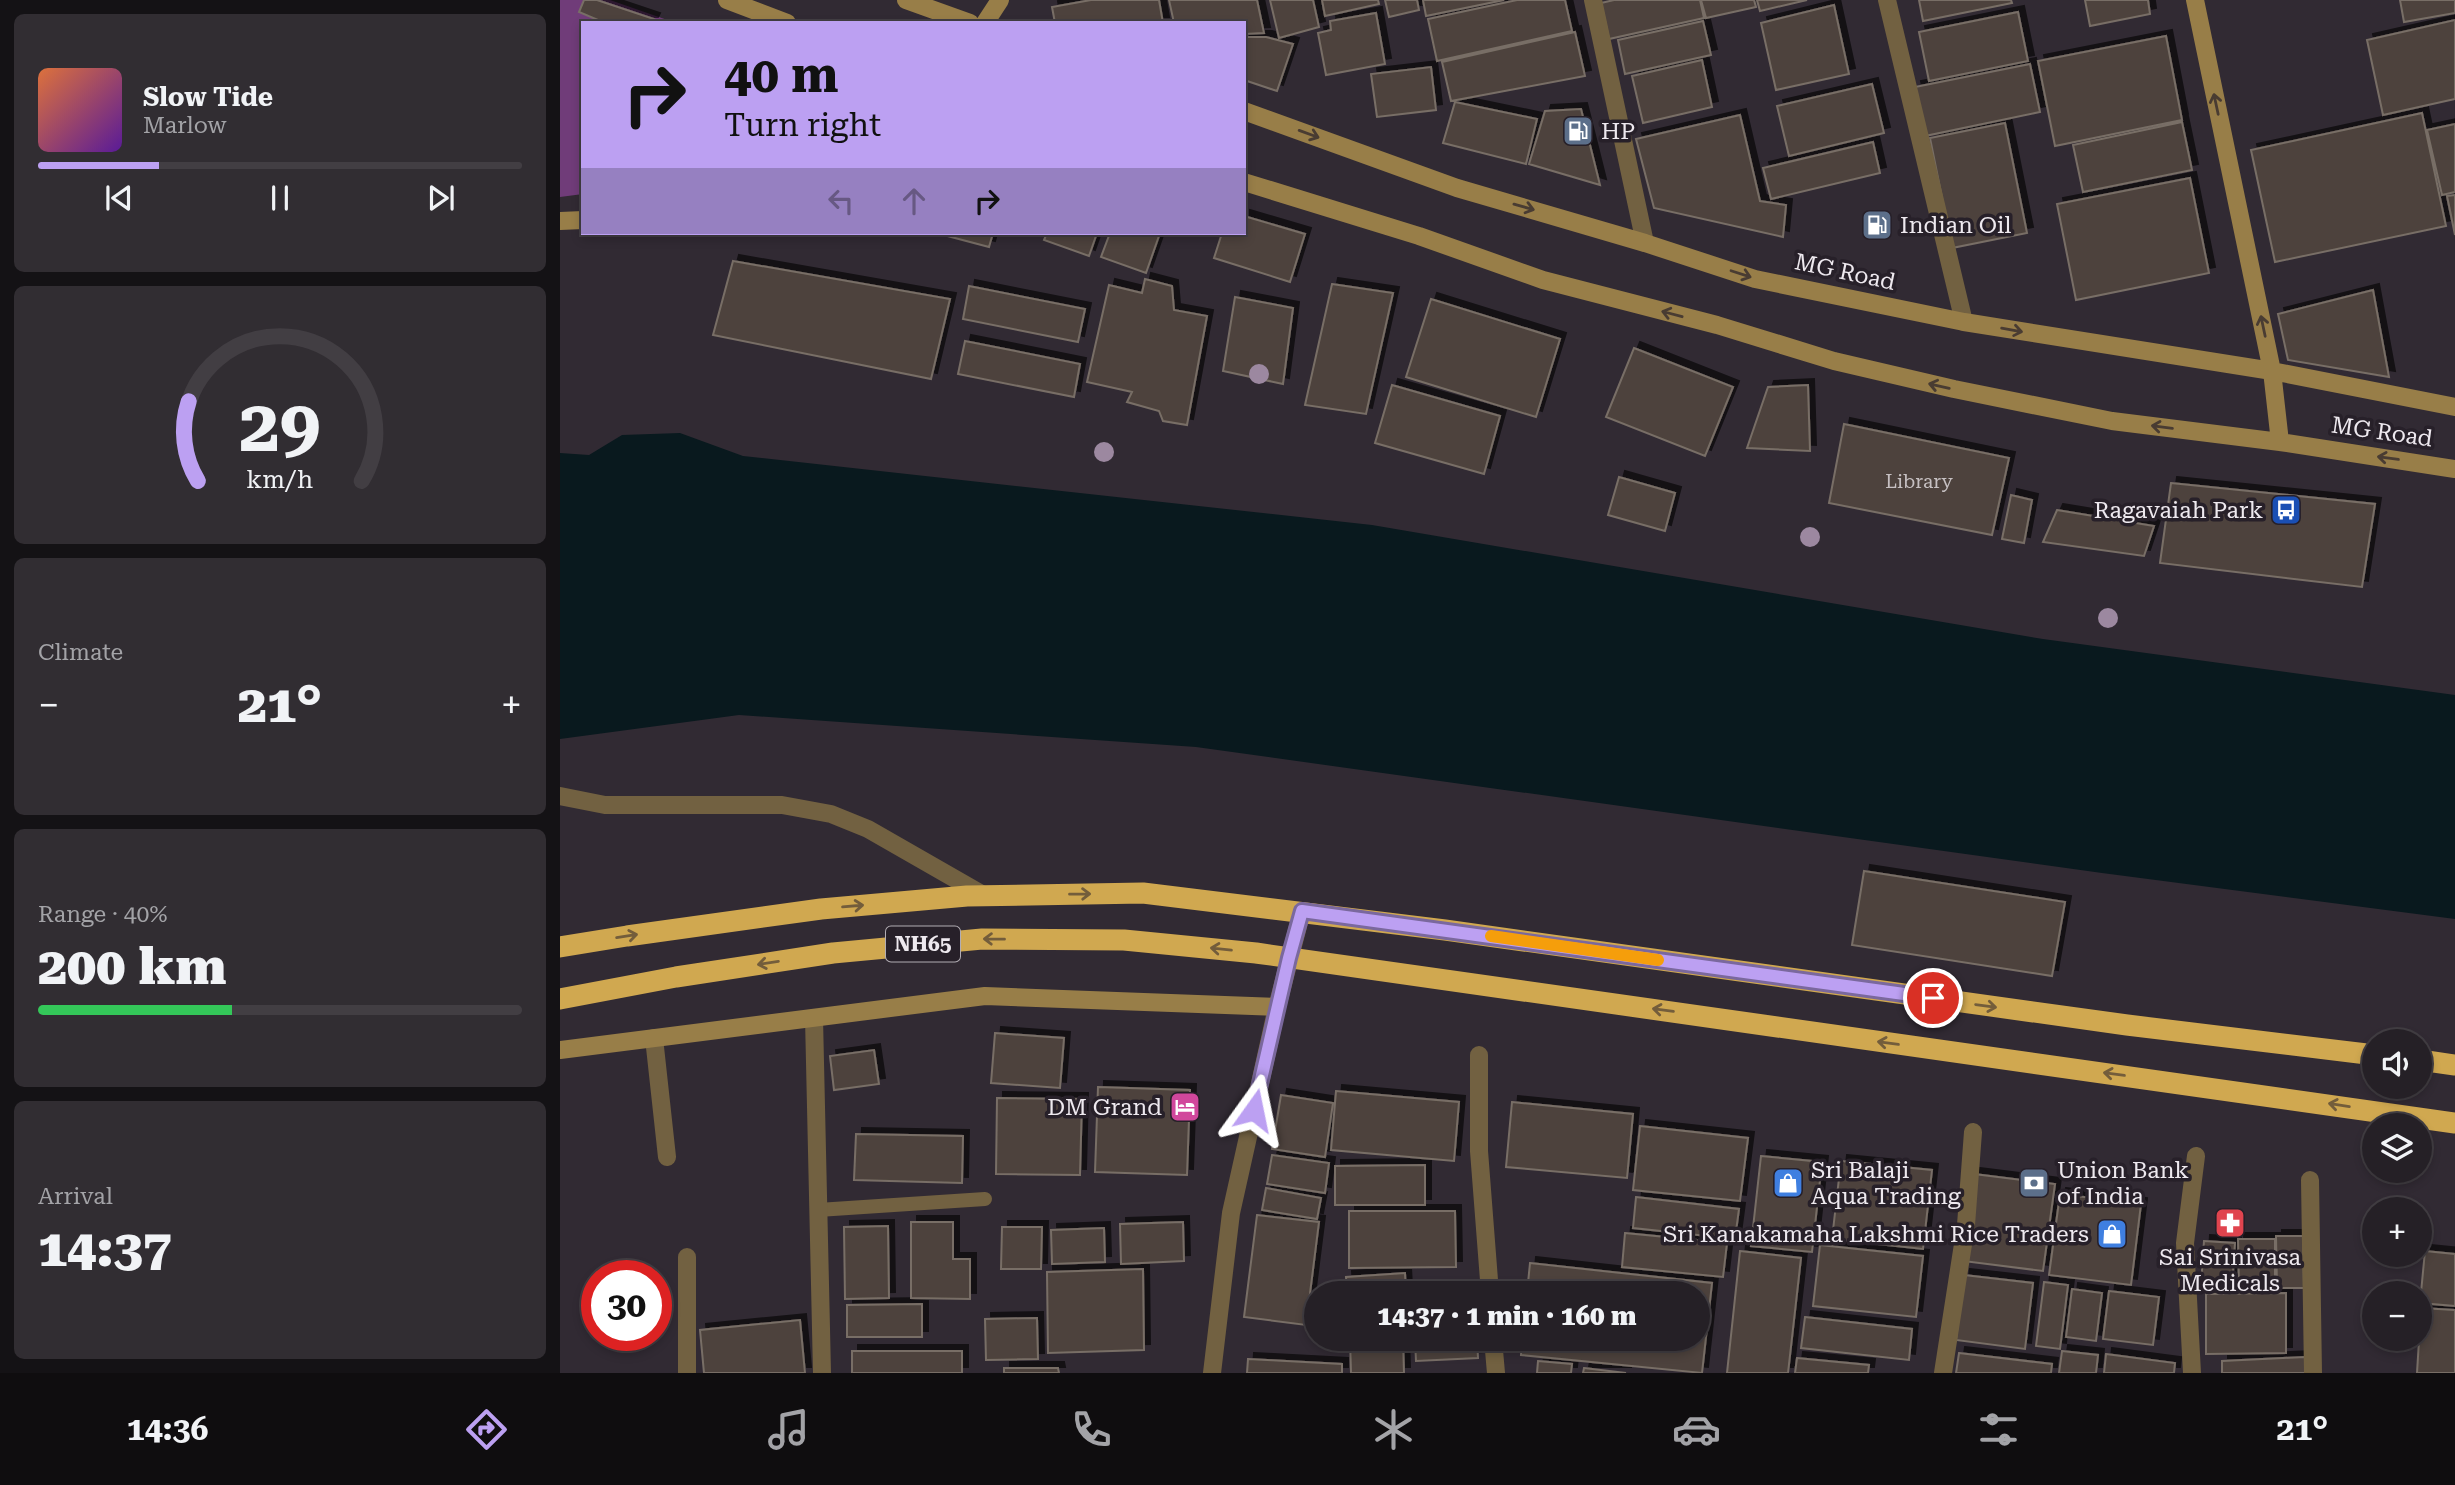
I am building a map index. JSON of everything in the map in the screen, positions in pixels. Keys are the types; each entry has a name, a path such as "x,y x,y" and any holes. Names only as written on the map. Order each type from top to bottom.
{"highway":[{"name":"NH65","path":"560,947 821,909 985,896 1143,893 1302,911 2127,1025 2362,1053"},
{"name":"NH65","path":"560,999 676,977 833,953 982,939 1124,940 1289,958 2455,1123"},
{"path":"2432,1061 2453,1064"}],"main road":[{"path":"727,0 781,21"},
{"path":"906,0 964,21"},
{"path":"986,21 1000,0"},
{"path":"2195,0 2272,372 2280,442"},
{"name":"MG Road","path":"1246,112 1457,188 1645,243 1755,279 1964,322 2272,372 2455,407"},
{"name":"MG Road","path":"1246,183 1419,236 1543,280 1717,325 1834,361 2112,421 2455,468"},
{"path":"560,221 581,219"},
{"path":"560,1050 985,996 1277,1007"}],"street":[{"path":"1593,0 1645,243"},
{"path":"1888,0 1964,322"},
{"path":"560,796 605,805 782,805 831,814 868,829 985,896"},
{"path":"1212,1373 1231,1213 1277,1007 1302,911"},
{"path":"814,1018 822,1373"},
{"path":"654,1038 667,1157"},
{"path":"1479,1055 1479,1152 1489,1281"},
{"path":"1943,1373 1966,1225 1973,1132"},
{"path":"2192,1373 2185,1243 2196,1156"},
{"path":"2310,1180 2313,1373"},
{"path":"687,1257 687,1373"},
{"path":"1494,1351 1496,1373"}],"lane":[{"path":"818,1210 985,1199"}],"shaded area":[{"path":"560,0 610,0 670,21 581,21 581,194 560,197"},
{"path":"680,433 743,456 1372,525 2043,639 2455,695 2455,919 2102,873 1196,747 739,715 560,739 560,453 589,455 622,435"}],"building":[{"path":"584,0 597,0 654,19 600,21 579,12"},
{"path":"1091,0 1159,0 1163,21 1055,21 1052,7"},
{"path":"1169,0 1257,0 1264,33 1246,34 1246,21 1174,21"},
{"path":"1270,0 1313,0 1319,27 1279,38"},
{"path":"1322,0 1378,0 1379,4 1325,16"},
{"path":"1385,0 1417,0 1419,10 1389,17"},
{"path":"1423,0 1504,0 1426,16"},
{"path":"1517,0 1565,0 1572,31 1437,61 1428,19"},
{"path":"1614,0 1700,0 1704,18 1609,39 1601,3"},
{"path":"1701,0 1754,0 1756,7 1706,18"},
{"path":"1757,0 1807,0 1760,11"},
{"path":"1919,0 2011,0 2012,3 1923,21"},
{"path":"2085,0 2148,0 2150,14 2090,26"},
{"path":"2400,0 2455,0 2455,13 2404,22"},
{"path":"1834,5 1849,74 1776,90 1761,23"},
{"path":"2018,12 2028,61 1929,81 1919,32"},
{"path":"1376,13 1385,64 1326,75 1318,33 1331,30 1330,21"},
{"path":"2455,20 2455,99 2383,115 2367,40"},
{"path":"1703,21 1711,55 1625,74 1618,40"},
{"path":"1575,32 1585,76 1451,101 1442,62"},
{"path":"2166,36 2182,120 2055,146 2038,61"},
{"path":"1246,37 1266,37 1293,44 1277,91 1246,81"},
{"path":"1702,60 1712,107 1643,123 1632,76"},
{"path":"2030,64 2040,112 1925,136 1915,87"},
{"path":"1431,67 1436,110 1377,117 1371,74"},
{"path":"1872,84 1884,133 1789,156 1777,106"},
{"path":"1455,102 1537,119 1526,164 1443,143"},
{"path":"1581,109 1600,185 1529,164 1545,111"},
{"path":"2422,113 2446,226 2275,262 2251,150"},
{"path":"1740,115 1760,201 1786,205 1783,237 1654,208 1636,139"},
{"path":"2182,122 2192,170 2083,192 2073,145"},
{"path":"2005,123 2027,233 1952,248 1930,138"},
{"path":"2455,124 2455,192 2442,195 2427,130"},
{"path":"1873,142 1880,173 1771,199 1763,168"},
{"path":"2190,178 2209,273 2076,300 2057,204"},
{"path":"2455,195 2455,235 2447,196"},
{"path":"1246,217 1305,234 1290,282 1214,258 1221,235 1246,235"},
{"path":"944,235 992,235 989,247"},
{"path":"1046,235 1096,235 1089,256 1044,240"},
{"path":"1109,235 1159,235 1146,273 1101,257"},
{"path":"733,261 950,299 931,379 713,335"},
{"path":"1145,279 1172,286 1174,310 1207,316 1187,425 1163,421 1159,411 1127,402 1132,392 1087,382 1109,285 1142,293"},
{"path":"1332,284 1393,293 1366,414 1305,405"},
{"path":"969,286 1085,309 1078,342 963,319"},
{"path":"2373,290 2389,377 2288,360 2278,314"},
{"path":"1235,297 1293,308 1283,384 1223,371"},
{"path":"1431,299 1560,339 1536,417 1406,377"},
{"path":"965,341 1080,364 1074,397 958,374"},
{"path":"1634,348 1733,387 1705,456 1606,417"},
{"path":"1392,385 1500,416 1484,474 1375,443"},
{"path":"1808,385 1810,451 1747,448 1768,387"},
{"path":"1844,424 2009,458 1992,535 1829,503"},
{"path":"1619,477 1675,493 1665,531 1608,515"},
{"path":"2171,483 2375,504 2362,587 2160,563"},
{"path":"2011,495 2032,500 2024,543 2002,539"},
{"path":"2057,510 2154,526 2144,556 2043,542"},
{"path":"1864,871 2065,902 2052,976 1852,945"},
{"path":"995,1033 1064,1038 1060,1088 991,1083"},
{"path":"874,1050 879,1084 834,1090 830,1056"},
{"path":"1098,1087 1190,1090 1187,1175 1095,1172"},
{"path":"1336,1091 1459,1102 1454,1161 1331,1150"},
{"path":"1281,1095 1333,1103 1325,1157 1272,1149"},
{"path":"997,1098 1082,1099 1080,1175 996,1174"},
{"path":"1512,1102 1633,1114 1627,1178 1506,1167"},
{"path":"1640,1126 1748,1138 1740,1201 1633,1190"},
{"path":"856,1134 963,1136 962,1183 854,1180"},
{"path":"1272,1155 1329,1163 1325,1193 1267,1184"},
{"path":"1761,1156 1822,1162 1812,1252 1751,1246"},
{"path":"1841,1161 1932,1170 1923,1249 1832,1239"},
{"path":"1425,1165 1425,1205 1335,1205 1335,1166"},
{"path":"1974,1174 2055,1184 2043,1271 1963,1261"},
{"path":"1266,1188 1321,1198 1317,1219 1262,1210"},
{"path":"2060,1194 2141,1204 2131,1285 2049,1275"},
{"path":"1636,1197 1739,1209 1735,1239 1633,1228"},
{"path":"1349,1211 1455,1211 1456,1267 1349,1268"},
{"path":"1257,1215 1319,1222 1312,1281 1304,1281 1304,1325 1244,1317"},
{"path":"911,1222 953,1222 953,1259 970,1259 970,1299 911,1298"},
{"path":"1183,1222 1184,1261 1121,1264 1120,1224"},
{"path":"888,1226 889,1298 845,1299 844,1227"},
{"path":"1002,1227 1042,1227 1041,1269 1001,1269"},
{"path":"1104,1228 1105,1262 1052,1264 1051,1230"},
{"path":"1625,1233 1727,1243 1723,1277 1622,1267"},
{"path":"2276,1236 2303,1236 2304,1288 2277,1288"},
{"path":"2238,1239 2275,1239 2275,1287 2239,1288"},
{"path":"2204,1241 2235,1243 2232,1287 2201,1285"},
{"path":"1820,1245 1923,1256 1916,1317 1813,1306"},
{"path":"1740,1251 1801,1258 1788,1373 1727,1373"},
{"path":"2432,1252 2455,1254 2455,1306 2432,1304 2432,1281 2422,1281 2423,1267 2432,1267"},
{"path":"1530,1263 1694,1281 1528,1281"},
{"path":"1143,1269 1144,1350 1048,1353 1047,1272"},
{"path":"1405,1273 1405,1281 1346,1281 1346,1277"},
{"path":"1964,1275 2033,1283 2025,1349 1956,1340"},
{"path":"2044,1282 2068,1285 2060,1349 2036,1346"},
{"path":"2072,1289 2102,1293 2096,1341 2066,1337"},
{"path":"2109,1291 2159,1297 2153,1345 2103,1339"},
{"path":"2286,1293 2286,1353 2206,1354 2206,1294"},
{"path":"922,1304 922,1337 847,1337 847,1305"},
{"path":"2432,1309 2455,1310 2455,1373 2417,1373 2418,1351 2432,1351"},
{"path":"1805,1317 1912,1329 1909,1360 1801,1348"},
{"path":"1037,1318 1038,1359 986,1360 985,1319"},
{"path":"800,1320 805,1373 704,1373 700,1330"},
{"path":"852,1351 962,1351 962,1373 852,1373"},
{"path":"1350,1351 1403,1351 1404,1373 1351,1373"},
{"path":"1416,1351 1478,1351 1478,1358 1416,1361"},
{"path":"1521,1351 1704,1351 1702,1373 1521,1355"},
{"path":"2062,1351 2098,1355 2096,1373 2059,1373"},
{"path":"1959,1353 2052,1364 2051,1373 1956,1373"},
{"path":"2106,1354 2175,1363 2174,1373 2104,1373"},
{"path":"2305,1357 2305,1373 2222,1373 2222,1361"},
{"path":"1797,1358 1869,1365 1868,1373 1795,1373"},
{"path":"1248,1359 1342,1364 1342,1373 1247,1373"},
{"path":"1538,1361 1572,1364 1571,1373 1537,1373"},
{"path":"1004,1368 1058,1368 1059,1373 1004,1373"},
{"path":"1584,1368 1626,1373 1583,1373"}],"slow traffic":[{"path":"1491,936 1658,960"}],"place":[{"name":"HP","path":"1578,131"},
{"name":"Indian Oil","path":"1877,225"},
{"name":"Ragavaiah Park","path":"2286,510"},
{"name":"DM Grand","path":"1185,1107"},
{"name":"Sri Balaji Aqua Trading","path":"1788,1183"},
{"name":"Union Bank of India","path":"2034,1183"},
{"name":"Sai Srinivasa Medicals","path":"2230,1223"},
{"name":"Sri Kanakamaha Lakshmi Rice Traders","path":"2112,1234"}],"route":[{"path":"1254,1110 1302,911 1933,998"}]}
